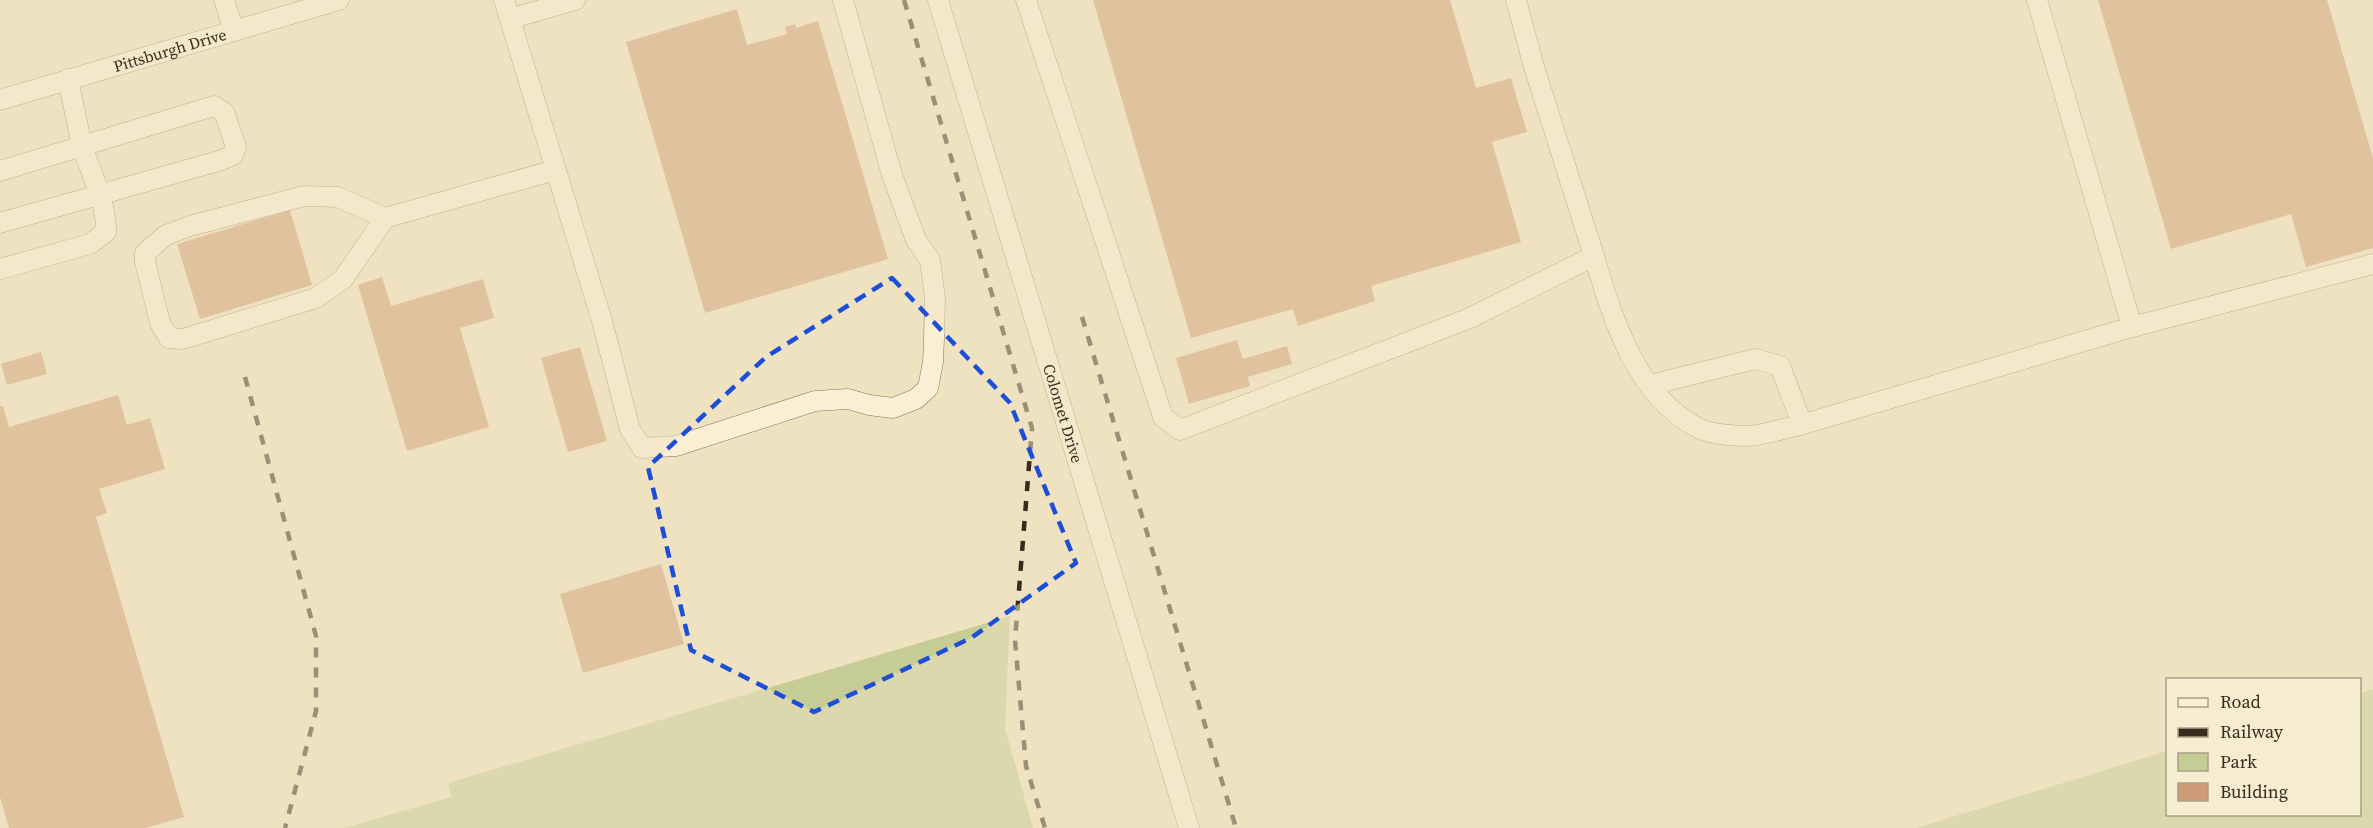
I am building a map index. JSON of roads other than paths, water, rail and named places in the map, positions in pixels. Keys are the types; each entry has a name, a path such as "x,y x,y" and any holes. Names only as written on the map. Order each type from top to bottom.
{"street":[{"path":"224,0 234,31"},
{"name":"Pittsburgh Drive","path":"0,100 234,31 296,6 339,0"},
{"path":"504,0 602,321 630,429 642,448 676,446 815,401 848,399 893,408 916,399 928,388 933,362 934,298 930,260 916,240 892,175 843,0"},
{"path":"510,20 575,0"},
{"name":"Colomet Drive","path":"938,0 1190,828"},
{"path":"1026,0 1163,417 1180,430 1470,318 1594,256"},
{"path":"1516,0 1534,67 1611,311 1641,374 1671,410 1700,429 1745,436 1802,424 2132,327 2373,264"},
{"path":"2037,0 2132,327"},
{"path":"0,269 90,244 106,232 106,218 82,146 68,79"},
{"path":"0,171 214,106 224,112 236,147 232,155 222,160 0,223"},
{"path":"385,218 338,197 304,196 190,226 166,235 145,254 160,323 169,338 183,339 316,298 343,279 385,218 555,170"},
{"path":"1650,385 1755,358 1780,366 1802,424"}],"railway":[{"path":"904,0 1032,428 1015,640 1026,766 1045,828"},
{"path":"1082,317 1236,828"},
{"path":"245,377 316,636 316,711 285,828"}]}
